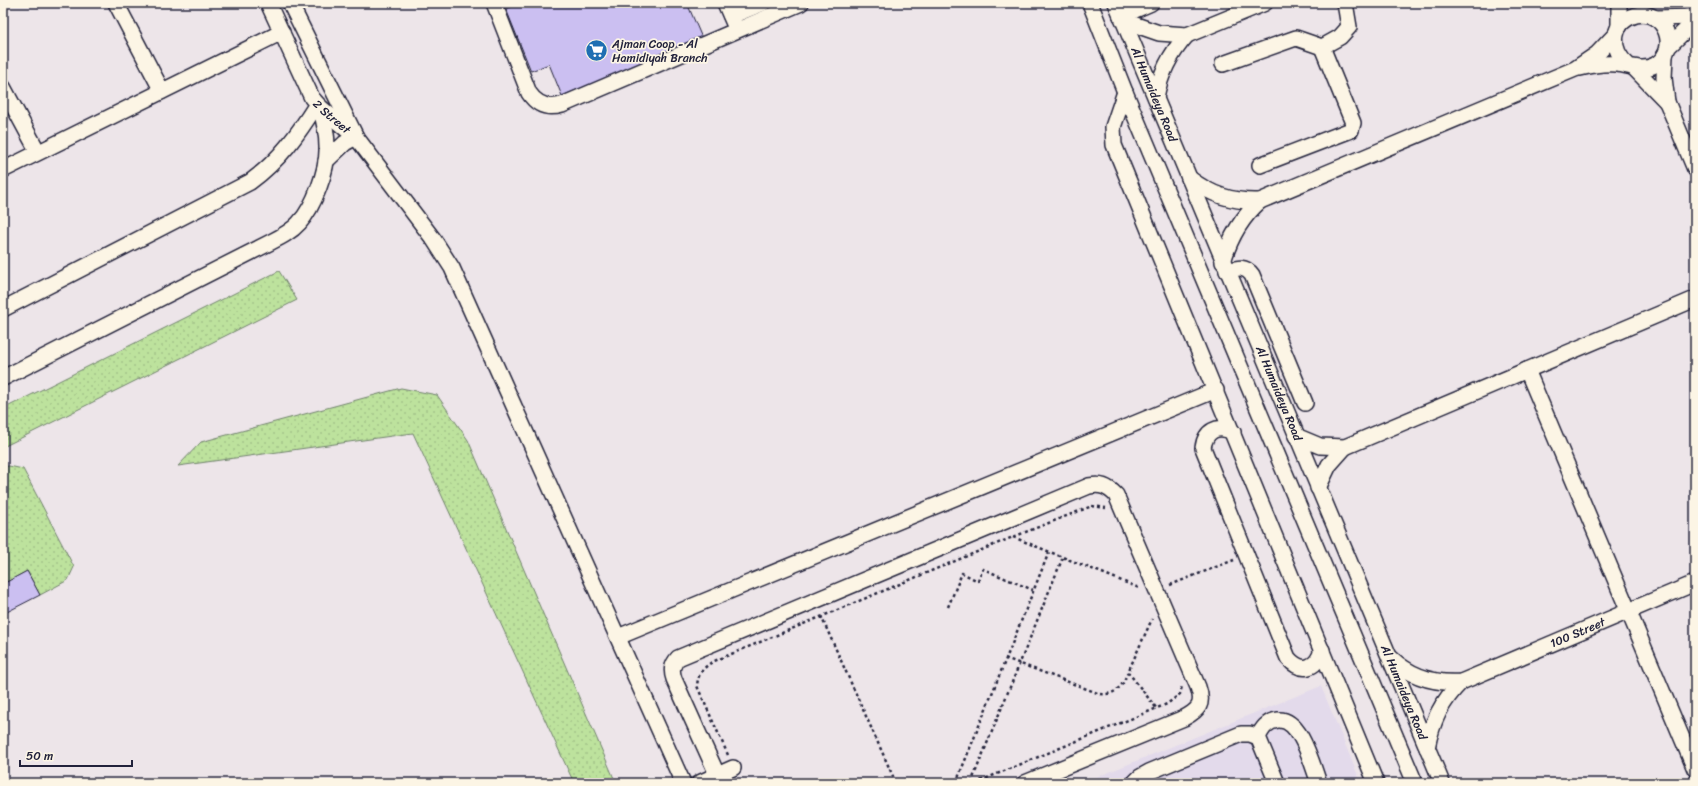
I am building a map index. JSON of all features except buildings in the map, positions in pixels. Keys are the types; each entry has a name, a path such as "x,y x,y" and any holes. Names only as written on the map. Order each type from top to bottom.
{"street":[{"path":"116,3 162,91"},
{"name":"2 Street","path":"268,3 305,87 318,106 356,137"},
{"name":"2 Street","path":"290,3 356,137"},
{"path":"494,3 529,92 538,103 550,107 562,105 801,3"},
{"path":"738,30 728,10 763,3"},
{"name":"Al Humaideya Road","path":"1090,3 1125,92 1415,783"},
{"path":"1118,9 1151,3"},
{"path":"1118,9 1133,24 1159,33 1187,35 1265,3"},
{"path":"1322,47 1340,36 1349,26 1345,3"},
{"path":"1619,3 1615,44 1617,52 1652,84 1667,102"},
{"path":"1634,3 1667,30 1667,51 1664,78 1667,102 1695,169"},
{"name":"Al Humaideya Road","path":"1118,9 1442,783"},
{"path":"1189,178 1201,187 1229,200 1245,202 1260,201 1575,69 1597,54 1631,17 1695,17"},
{"path":"1575,69 1602,64 1649,68 1661,61 1667,51 1695,21"},
{"path":"3,170 282,32"},
{"path":"1156,98 1158,84 1169,58 1187,35"},
{"path":"1223,64 1296,38 1322,47 1353,123 1351,130 1260,165"},
{"path":"3,87 38,152"},
{"path":"1125,92 1113,127 1114,145 1216,390 1376,783"},
{"path":"3,378 286,234 298,224 308,211 326,161 326,134 318,106"},
{"path":"3,309 250,182 272,165 290,145 318,106"},
{"path":"326,161 345,143 356,137 427,229 452,268 683,783"},
{"path":"1260,201 1249,211 1233,235 1225,267 1241,268 1252,275 1305,403"},
{"path":"1318,488 1328,465 1345,447 1695,299"},
{"path":"1527,370 1695,769"},
{"path":"618,637 1216,390"},
{"path":"1233,432 1225,428 1216,428 1209,433 1204,440 1203,448 1288,658 1294,665 1303,668 1312,666 1320,659 1322,650"},
{"path":"1296,436 1320,446 1345,447"},
{"path":"719,779 672,672 673,664 678,658 1081,489 1099,485 1108,488 1116,495 1198,687 1201,696 1200,706 1193,713 1184,718 1025,783"},
{"name":"100 Street","path":"1388,656 1398,665 1421,678 1441,682 1461,682 1695,583"},
{"name":"100 Street","path":"1427,748 1434,718 1441,705 1461,682"},
{"path":"1258,737 1265,725 1271,722 1284,720 1290,723 1299,732 1319,783"},
{"path":"1134,783 1140,777 1149,772 1233,736 1250,734 1258,737 1277,783"},
{"path":"700,783 719,779 734,768"}],"path":[{"path":"734,768 697,686 698,676 704,668 712,662 1013,537 1092,506 1107,508"},
{"path":"1013,537 1141,589 1139,582"},
{"path":"956,783 1005,658 1049,552"},
{"path":"1156,591 1246,555"},
{"path":"971,783 1063,557"},
{"path":"948,607 962,573 978,581 983,569 1033,590"},
{"path":"821,616 896,783"},
{"path":"1005,658 1100,694 1109,694 1117,690 1128,672 1153,617 1156,624"},
{"path":"1128,672 1156,708"},
{"path":"976,783 1156,708 1177,697 1182,686 1181,682"}],"shaded area":[{"path":"1321,686 1361,783 1082,783"}],"green space":[{"path":"279,271 297,300 3,447 3,409"},
{"path":"401,388 437,395 468,440 616,783 574,783 413,433 178,466 201,442"},
{"path":"9,466 23,469 74,567 68,580 40,595 27,571 3,584 3,467"}],"place":[{"name":"Ajman Coop - Al Hamidiyah Branch","path":"597,51"}]}
